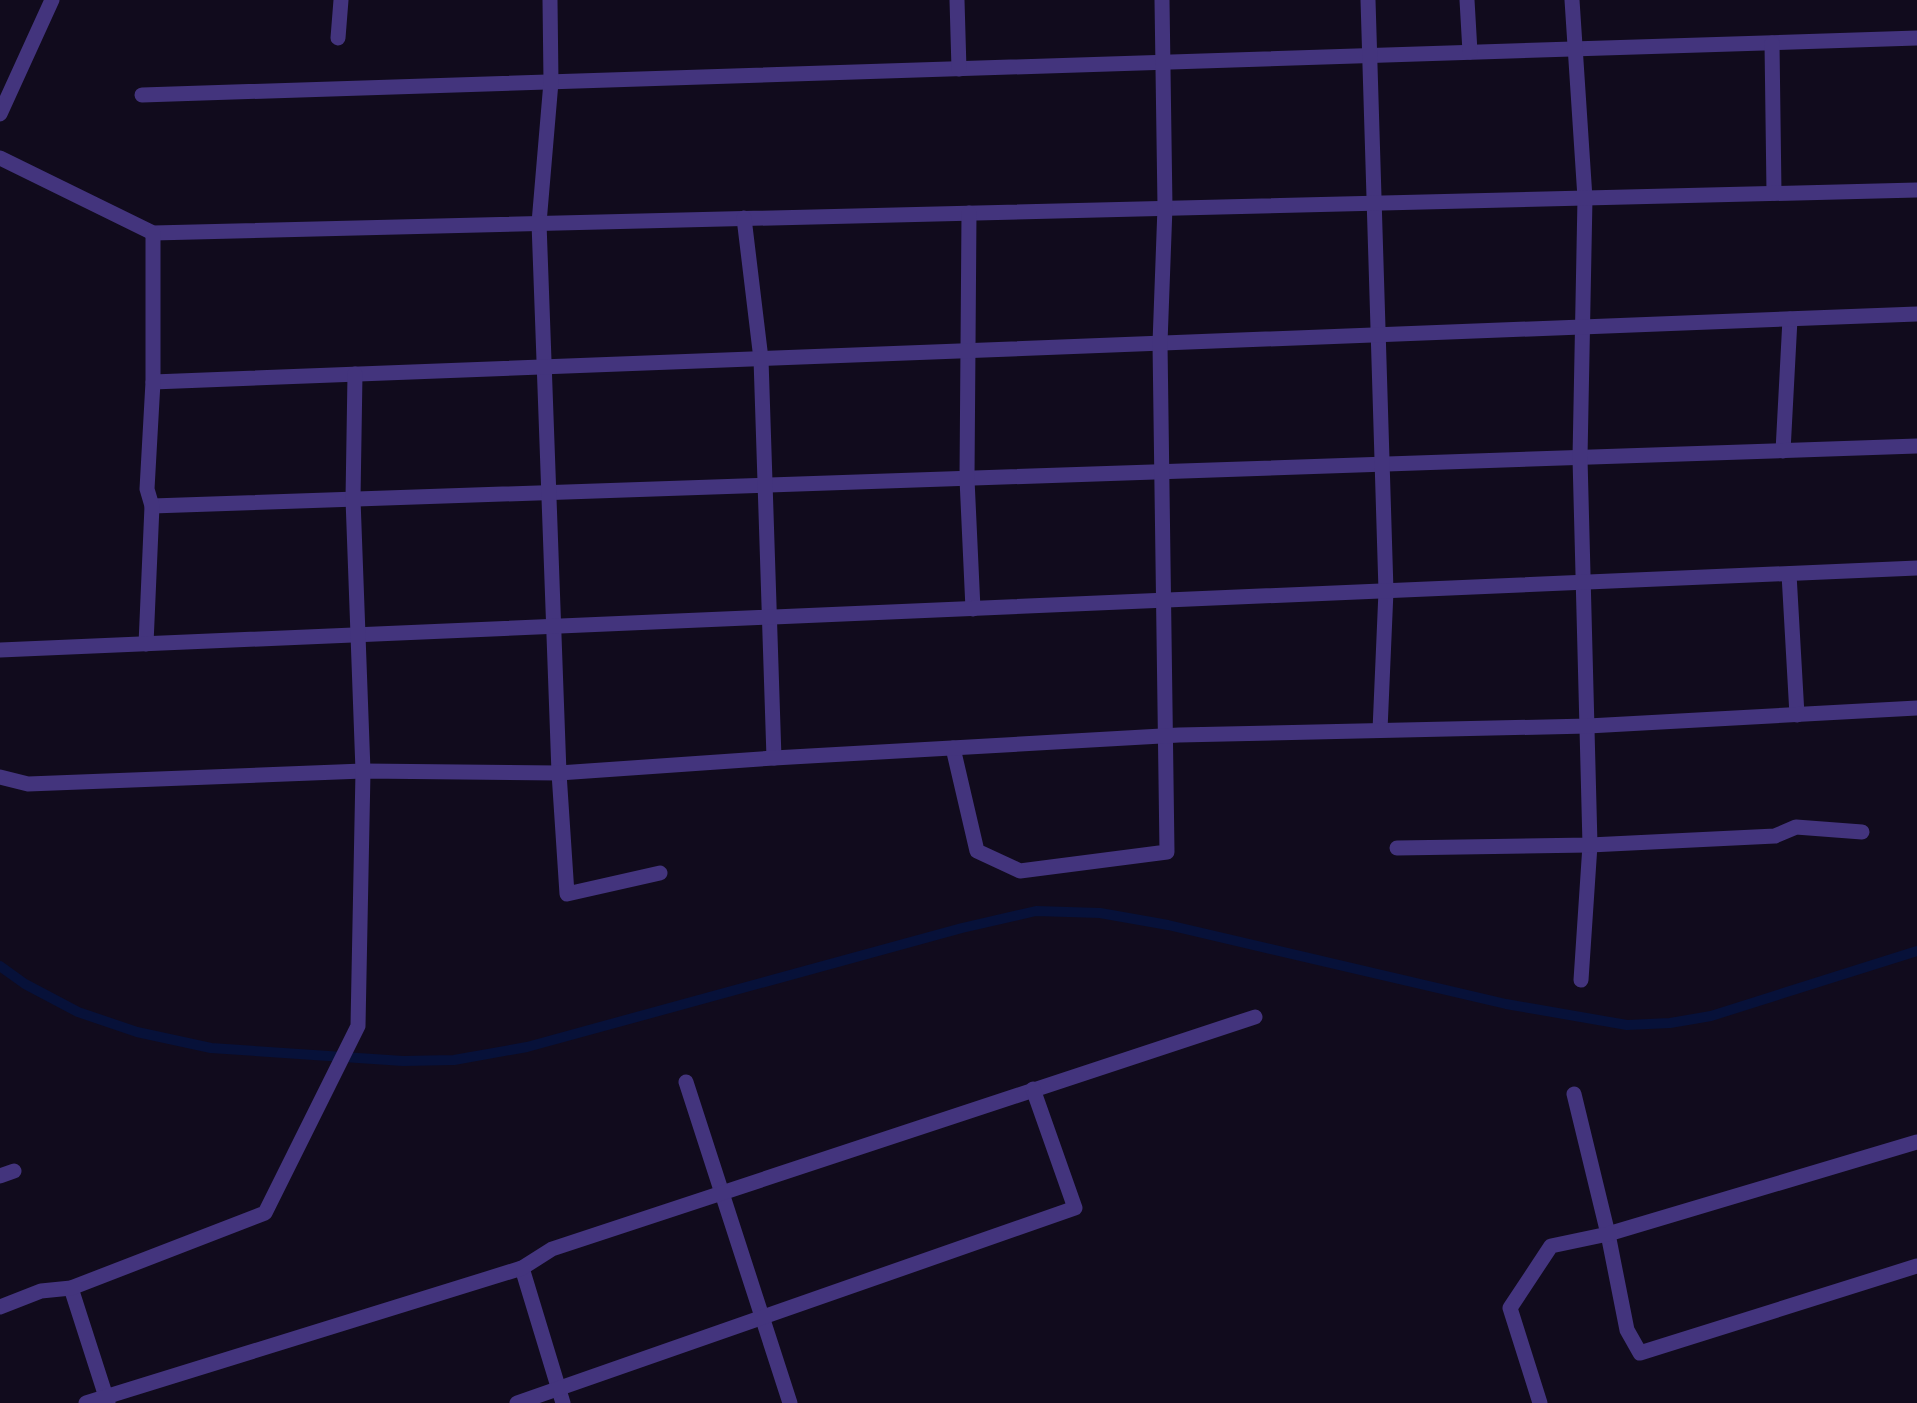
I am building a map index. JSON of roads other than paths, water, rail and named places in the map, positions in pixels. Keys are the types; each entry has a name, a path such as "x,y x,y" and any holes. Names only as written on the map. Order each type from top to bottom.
{"street":[{"path":"0,114 52,0"},
{"path":"338,38 341,0"},
{"path":"550,0 550,82 539,223 560,773 567,894 660,873"},
{"path":"957,0 959,69"},
{"path":"953,748 977,851 1020,871 1167,852 1160,343 1165,207 1162,0"},
{"path":"1368,0 1386,591 1380,730"},
{"path":"1467,0 1470,52"},
{"path":"1572,0 1585,198 1580,458 1590,845 1581,980"},
{"path":"142,95 1917,38"},
{"path":"1772,43 1774,193"},
{"path":"0,158 153,232 1917,190"},
{"path":"969,213 967,479 973,609"},
{"path":"744,218 761,358 774,758"},
{"path":"146,644 152,506 147,489 153,381 153,232"},
{"path":"153,381 1917,314"},
{"path":"1783,451 1790,319"},
{"path":"0,1307 41,1291 71,1288 264,1213 358,1026 363,771 354,499 355,374"},
{"path":"152,506 1917,446"},
{"path":"0,650 1917,568"},
{"path":"1789,574 1797,715"},
{"path":"0,777 28,784 363,771 560,773 774,758 1165,737 1588,726 1917,708"},
{"path":"1397,848 1590,845 1775,836 1796,827 1862,832"},
{"path":"86,1403 107,1400 522,1268 552,1249 1255,1017"},
{"path":"686,1082 790,1403"},
{"path":"517,1403 560,1396 762,1316 1075,1208 1033,1089"},
{"path":"1574,1094 1608,1234 1627,1330 1640,1353 1917,1266"},
{"path":"1540,1403 1510,1308 1551,1246 1608,1234 1917,1142"},
{"path":"522,1268 560,1396"},
{"path":"71,1288 107,1400"}],"waterway":[{"path":"0,966 25,984 78,1012 137,1032 211,1048 403,1061 454,1060 527,1047 962,928 1036,911 1100,913 1168,925 1506,1004 1627,1025 1670,1023 1711,1016 1917,951"}]}
